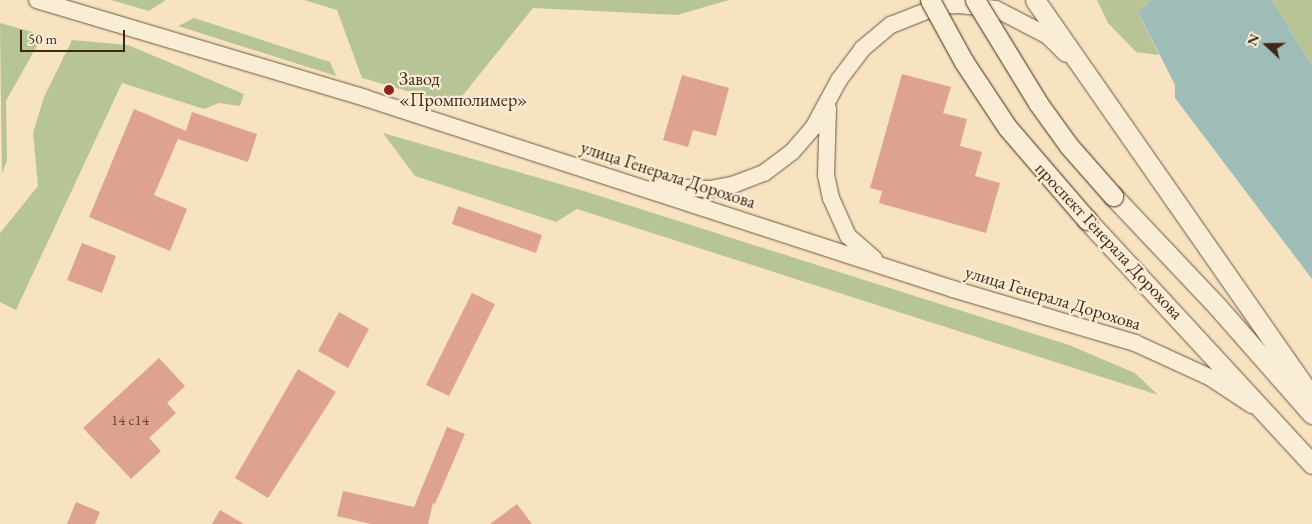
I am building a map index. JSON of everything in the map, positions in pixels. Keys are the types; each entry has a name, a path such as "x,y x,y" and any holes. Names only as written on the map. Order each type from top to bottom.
{"main road":[{"name":"проспект Генерала Дорохова","path":"930,0 964,62 1007,127 1087,220 1312,464"},
{"name":"проспект Генерала Дорохова","path":"975,0 1038,103 1069,146 1113,196 1217,306 1312,414"},
{"path":"1035,0 1082,70 1312,397"}],"street":[{"name":"улица Генерала Дорохова","path":"38,0 365,98 884,266 1135,343 1211,378 1272,419"},
{"path":"629,183 710,189 735,184 764,172 792,152 813,128 850,63 876,36 892,25 939,6 960,5 996,9 1020,19 1048,36 1082,70"},
{"path":"828,103 826,175 831,198 848,236 884,266"}],"green space":[{"path":"111,0 166,0 149,11"},
{"path":"304,0 729,0 677,15 533,8 455,105 362,78 337,10"},
{"path":"1097,0 1151,0 1138,12 1159,55 1136,52 1108,23"},
{"path":"1272,0 1312,0 1312,66"},
{"path":"194,18 330,62 336,76 178,26"},
{"path":"0,23 43,35 6,101 7,160 2,174"},
{"path":"72,40 128,45 244,94 240,106 219,103 204,109 122,83 16,310 0,302 0,233 38,186 33,133 44,97"},
{"path":"383,133 584,191 1069,345 1135,373 1158,395 577,209 556,222 415,176"}],"water":[{"path":"1151,0 1272,0 1312,66 1312,279 1175,98 1175,85 1138,12"}],"building":[{"path":"902,74 951,87 943,113 967,119 960,146 982,152 975,176 1000,183 986,233 879,203 882,191 870,188"},
{"path":"682,75 729,88 716,136 693,130 688,147 663,140"},
{"path":"134,109 186,131 192,112 257,134 248,162 178,139 154,195 187,209 170,251 89,217"},
{"path":"458,206 542,235 536,253 452,224"},
{"path":"82,243 116,256 102,293 67,280"},
{"path":"472,293 495,304 449,396 426,385"},
{"path":"339,312 369,329 348,368 318,351"},
{"path":"159,358 185,386 167,403 176,413 149,438 161,451 131,479 83,428"},
{"path":"298,369 336,392 268,498 235,478"},
{"path":"447,427 465,434 435,504 433,503 428,524 371,524 337,516 343,491 414,507"},
{"path":"76,502 100,512 95,524 67,524"},
{"path":"517,504 532,524 490,524"},
{"path":"220,510 244,524 212,524"}],"place":[{"name":"Завод «Промполимер»","path":"389,90"}]}
